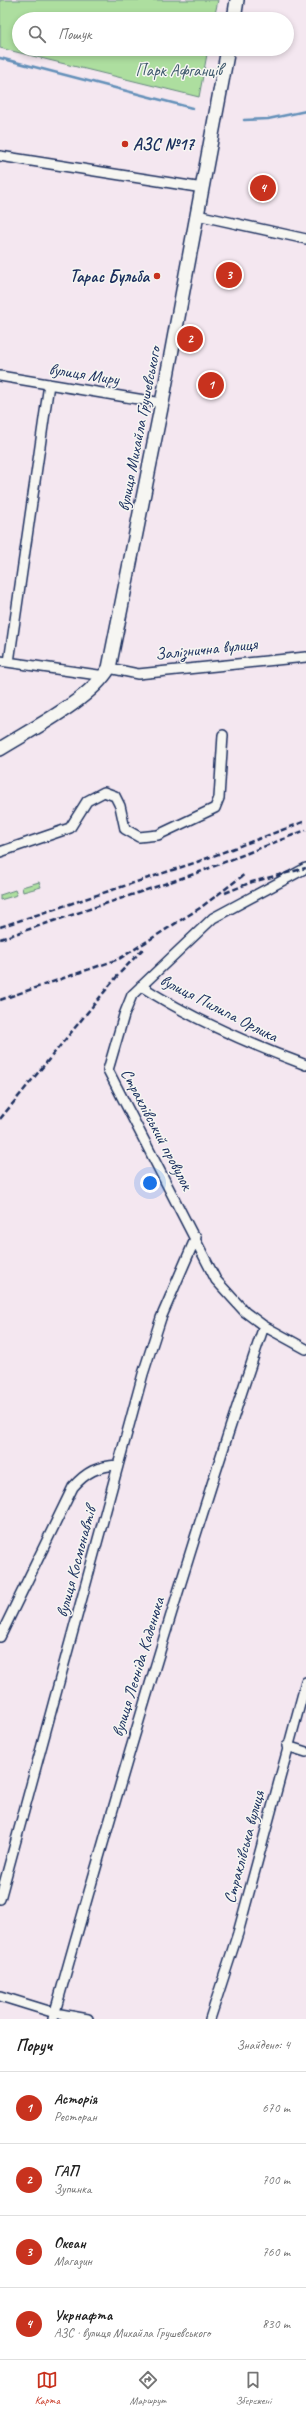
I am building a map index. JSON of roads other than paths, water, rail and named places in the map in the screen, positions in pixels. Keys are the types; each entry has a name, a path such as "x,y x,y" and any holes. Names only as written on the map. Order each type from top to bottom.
{"main road":[{"path":"235,12 237,0"},
{"name":"вулиця Михайла Грушевського","path":"107,672 162,403 227,56"},
{"path":"0,749 85,694 107,672"}],"street":[{"path":"0,156 202,188"},
{"path":"197,215 306,239"},
{"name":"вулиця Миру","path":"0,376 162,403"},
{"path":"5,661 49,384"},
{"name":"Залізнична вулиця","path":"5,661 138,674 306,657"},
{"path":"0,852 70,828 87,801 104,792 115,796 120,806 125,829 139,836 158,835 186,820 211,812 215,808 219,798 223,735"},
{"name":"Страклівський провулок","path":"306,868 213,918 132,994 124,1015 108,1070 196,1237 216,1280 245,1312 264,1326 306,1350"},
{"name":"вулиця Пилипа Орлика","path":"141,986 181,1009 224,1030 270,1052 306,1065"},
{"name":"вулиця Космонавтів","path":"0,1899 118,1465 161,1318 196,1237"},
{"name":"вулиця Леоніда Каденюка","path":"54,2016 183,1572 264,1326"},
{"path":"0,1637 73,1487 92,1470 100,1467 118,1465"},
{"name":"Страклівська вулиця","path":"210,2019 238,1933 306,1682"},
{"path":"288,1746 306,1752"},
{"path":"0,1996 54,2016 88,2019"}],"waterway":[{"path":"0,58 192,108"},
{"path":"244,120 268,119 306,111"}],"railway":[{"path":"0,927 197,862 306,821"},
{"path":"0,939 197,873 306,830"},
{"path":"225,893 252,882 306,868"},
{"path":"0,1000 119,959 200,908 245,874"},
{"path":"0,1119 119,974 143,949"}],"place":[{"name":"АЗС №17","path":"125,144"},
{"name":"Укрнафта","path":"263,188"},
{"name":"Океан","path":"229,275"},
{"name":"Тарас Бульба","path":"157,276"},
{"name":"ГАП","path":"190,339"},
{"name":"Асторія","path":"211,385"}],"park label":[{"name":"Парк Афганців","path":"179,70"}]}
